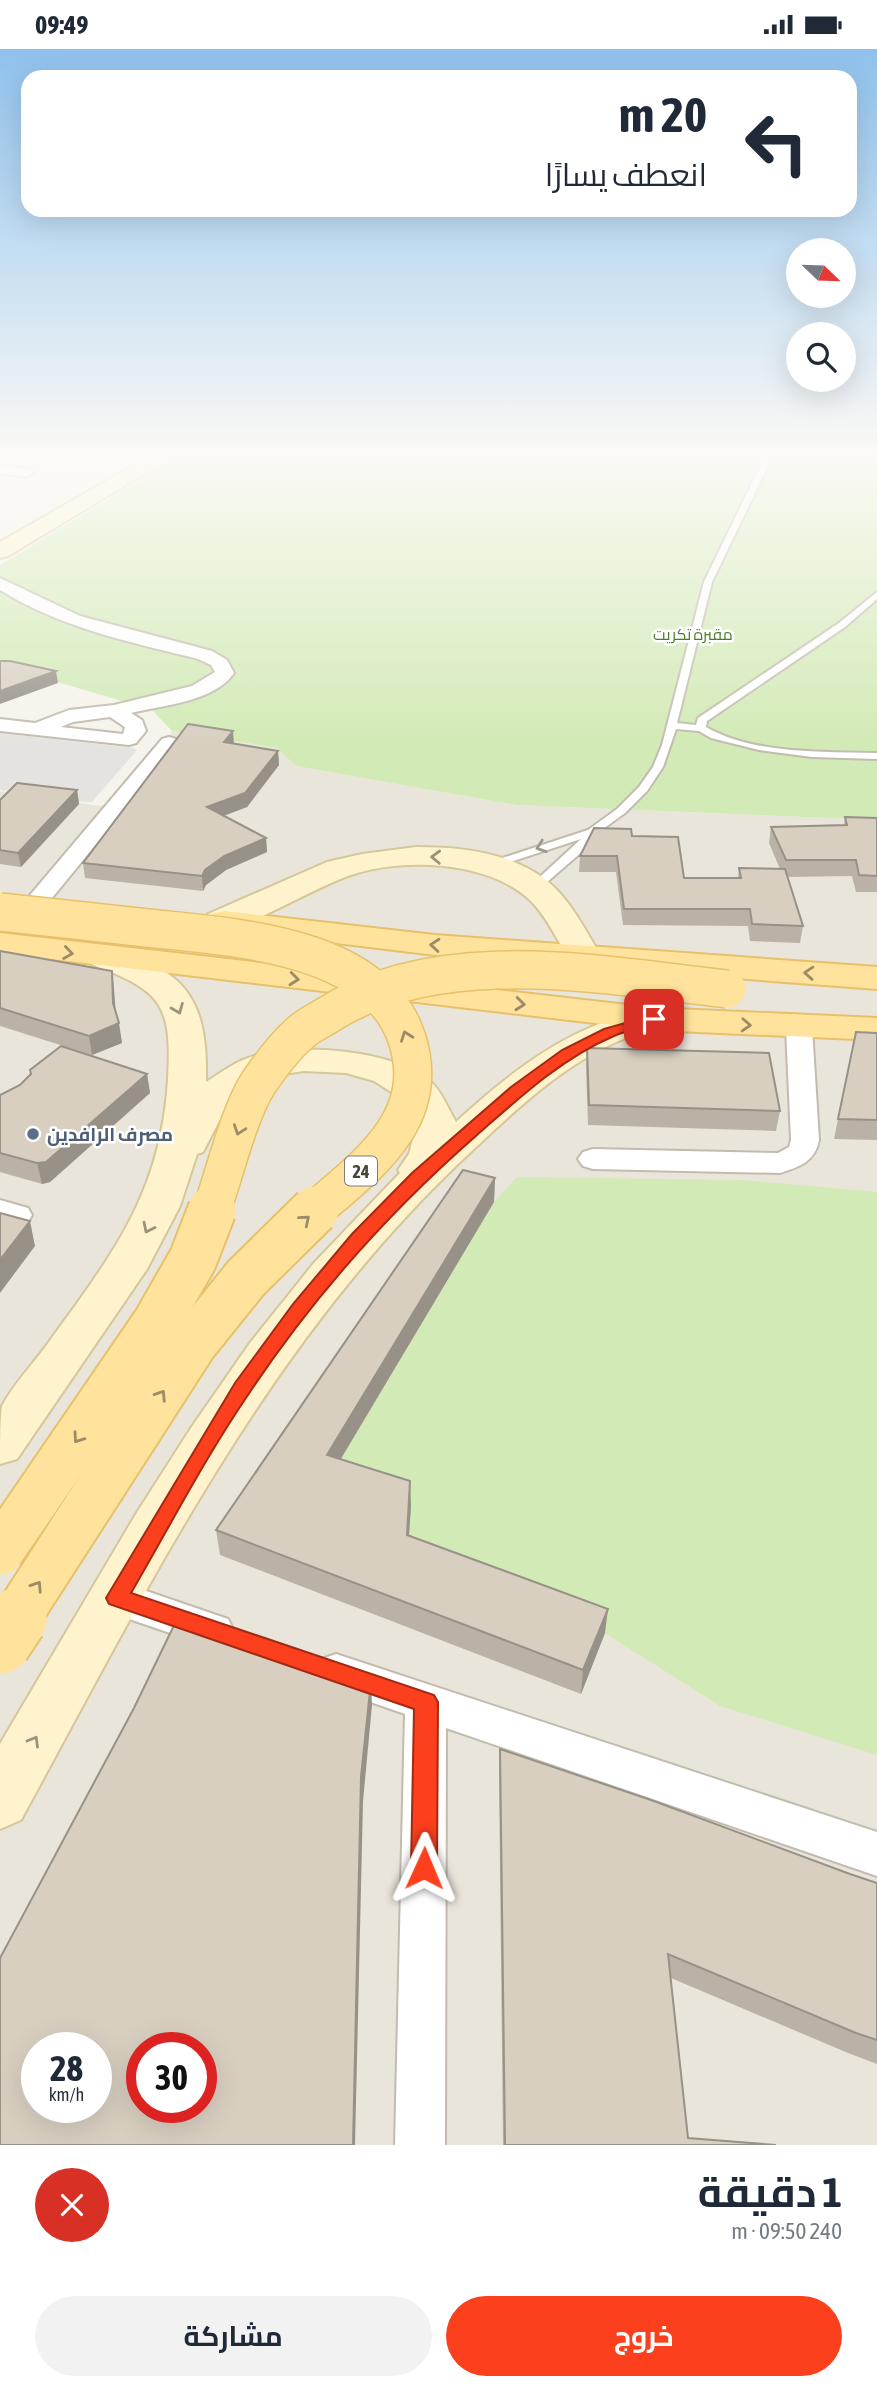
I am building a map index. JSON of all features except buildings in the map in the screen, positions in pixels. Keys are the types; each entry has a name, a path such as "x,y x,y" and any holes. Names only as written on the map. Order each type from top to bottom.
{"main road":[{"path":"0,894 435,945 877,978"},
{"name":"24","path":"0,912 239,938 299,951 331,963 359,979 385,1001 404,1027 413,1057 413,1067 412,1088 402,1121 380,1154 296,1227 247,1276 202,1332 0,1643"},
{"path":"0,943 105,958 654,1019 799,1028 877,1029"},
{"path":"0,1551 154,1328 185,1274 208,1221 258,1083 288,1045 307,1028 353,1000 398,983 455,971 515,969 877,1000"}],"street":[{"path":"0,583 53,613 79,623 205,656 224,666 225,673 210,686 114,711 69,716 39,729"},
{"path":"0,725 129,739 136,731 135,725 114,711"},
{"path":"39,899 169,743"},
{"path":"220,921 338,869 359,863 381,858 427,856 470,860 491,865 535,887 584,956"},
{"path":"105,958 148,977 168,990 180,1007 187,1053 186,1102 180,1145 166,1189"},
{"path":"0,1800 242,1388 300,1308 393,1202 451,1146 517,1091 568,1053 609,1032 654,1019"},
{"path":"593,1159 780,1163 799,1155 805,1148 799,1028"},
{"path":"0,1445 114,1285 144,1236 215,1093 260,1066 304,1060 347,1062 387,1073 419,1092 437,1124 428,1158 393,1202"},
{"path":"117,1598 246,1641"},
{"path":"297,1659 877,1854"},
{"path":"420,2145 426,1702"}],"lane":[{"path":"535,887 580,848 592,832 621,811 643,789 658,767 672,726 708,582 722,554"},
{"path":"701,728 702,720 842,625 877,595"},
{"path":"672,726 701,728 721,738 793,751 877,756"},
{"path":"491,865 592,832"}],"shaded area":[{"path":"172,731 277,748 296,766 516,805 877,820 877,2145 0,2145 0,791 100,806 112,801"},
{"path":"0,733 137,750 92,802 84,802 0,790"}],"green space":[{"name":"مقبرة تكريت","path":"18,554 877,554 877,820 516,805 296,766 277,748 172,731 152,710 0,665 0,565"},
{"path":"517,1177 742,1180 877,1192 877,1755 720,1706 605,1633 304,1521 494,1202"}],"place":[{"name":"مصرف الرافدين","path":"33,1134"}],"route":[{"path":"424,1868 426,1702 117,1598 185,1479 242,1388 300,1308 358,1239 451,1146 568,1053 609,1032 654,1019"}]}
